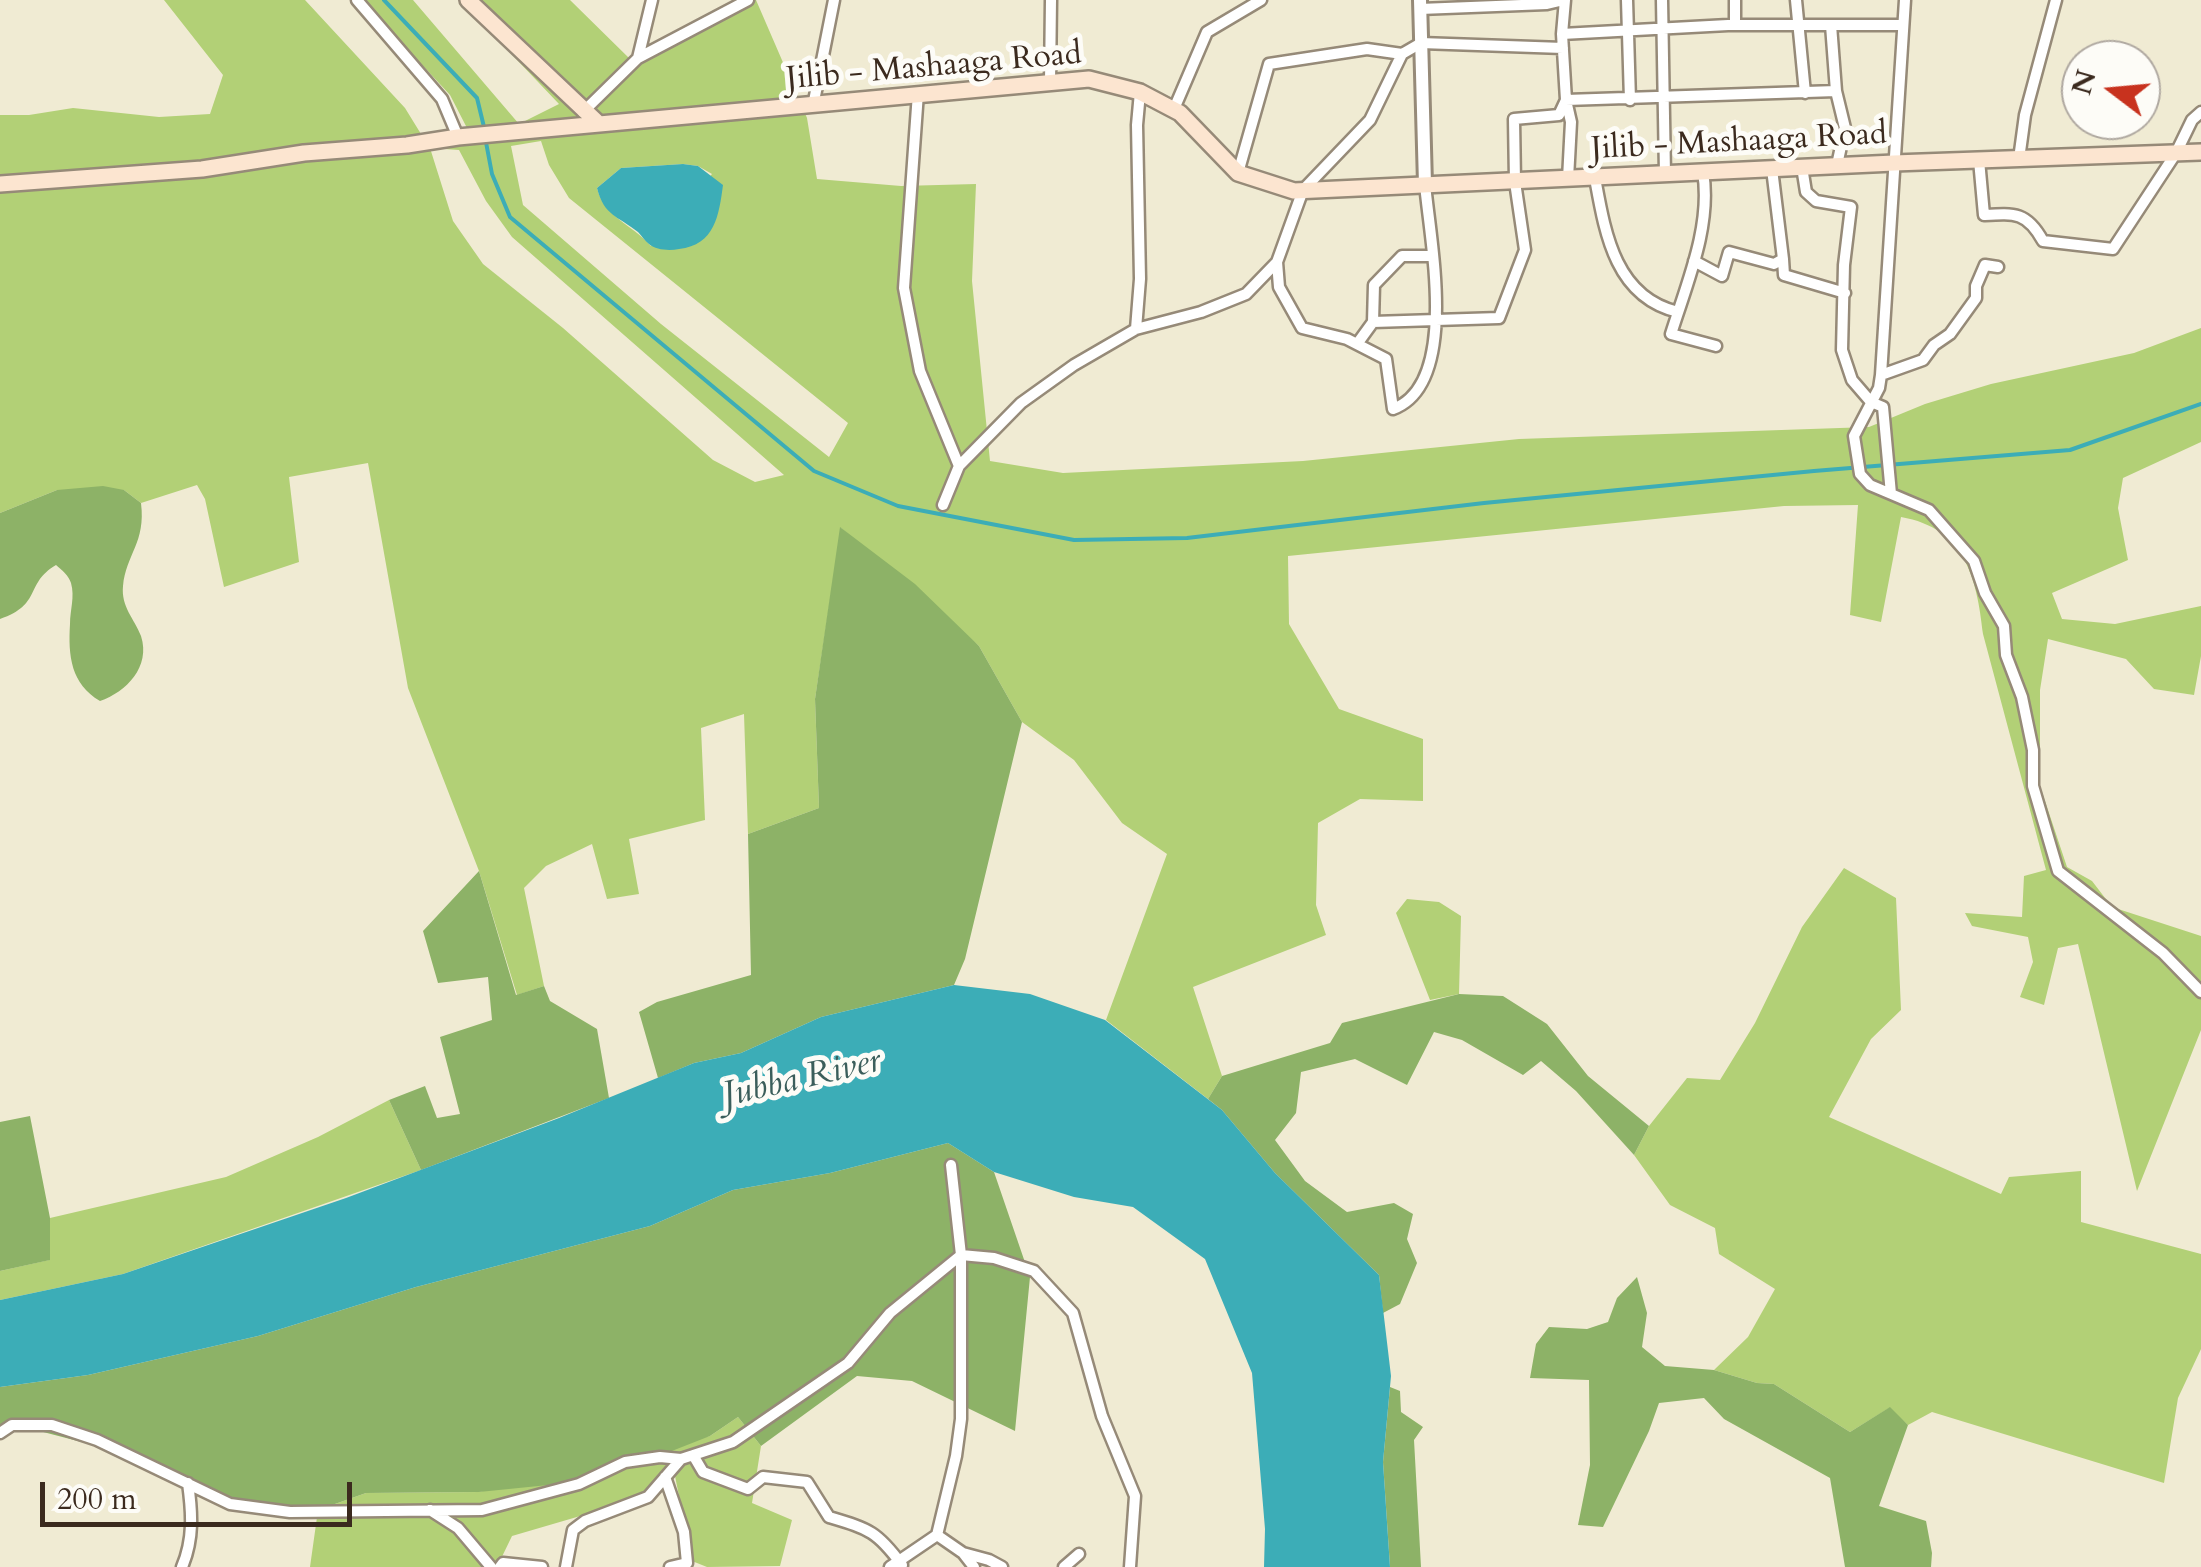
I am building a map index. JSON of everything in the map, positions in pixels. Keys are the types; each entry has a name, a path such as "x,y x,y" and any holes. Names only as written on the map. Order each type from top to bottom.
{"main road":[{"path":"468,0 598,124"},
{"name":"Jilib - Mashaaga Road","path":"0,184 202,169 304,153 1089,79 1140,92 1174,110 1238,173 1279,188 1303,190 2201,152"}],"street":[{"path":"357,0 442,99 465,137"},
{"path":"638,58 652,0"},
{"path":"583,112 638,58 748,0"},
{"path":"813,106 834,0"},
{"path":"1050,82 1051,0"},
{"path":"1174,110 1207,32 1260,0"},
{"path":"1277,262 1279,287 1302,328 1357,344 1386,359 1393,408 1411,402 1429,371 1437,319 1426,184 1420,5 1546,4 1564,0 1562,34 1571,122 1568,179"},
{"path":"1627,0 1630,100"},
{"path":"1662,0 1665,174"},
{"path":"1735,25 1736,0"},
{"path":"1796,0 1805,93"},
{"path":"1905,0 1881,375 1854,436 1858,467 1870,485 1929,510 1974,561 1985,593 2004,626 2006,655 2022,697 2032,750 2033,786 2058,871 2164,953 2201,992"},
{"path":"2019,159 2025,115 2056,0"},
{"path":"1831,24 1836,91 1845,128 1837,166"},
{"path":"1562,34 1735,25 1903,25"},
{"path":"943,504 958,466 1021,403 1074,365 1136,330 1201,312 1246,294 1277,262 1303,190 1370,120 1402,54 1421,43 1563,48"},
{"path":"1238,173 1269,64 1367,49 1402,54"},
{"path":"1566,100 1836,91"},
{"path":"1136,330 1140,279 1137,126 1140,92"},
{"path":"918,93 904,288 920,371 958,466"},
{"path":"1373,322 1499,318 1525,250 1515,182 1514,119 1559,115 1566,100"},
{"path":"1979,160 1984,215 2013,214 2033,223 2043,241 2113,248 2176,153 2192,120 2201,112"},
{"path":"1802,167 1806,192 1816,201 1851,207 1840,325 1842,350 1852,380 1871,402 1884,407 1891,494"},
{"path":"1772,169 1784,274 1845,292"},
{"path":"1703,172 1706,194 1694,262 1671,334 1716,346"},
{"path":"1595,178 1604,228 1621,274 1658,307 1678,312"},
{"path":"1694,262 1722,276 1728,252 1774,264 1783,259"},
{"path":"1357,344 1373,322 1374,285 1402,256 1431,256"},
{"path":"1881,375 1923,360 1970,308 1986,265 1998,267"},
{"path":"687,1457 703,1472 748,1488 763,1476 808,1482 829,1517 882,1537 897,1565 937,1535 962,1418 960,1255 951,1165"},
{"path":"0,1433 12,1425 52,1425 97,1440 230,1504 290,1512 482,1510 580,1484 625,1462 687,1457 733,1442 848,1362 890,1313 960,1255 994,1258 1034,1271 1073,1313 1102,1416 1136,1496 1130,1567"},
{"path":"566,1567 572,1530 585,1521 648,1497 687,1457"},
{"path":"665,1478 684,1532 687,1563 670,1567"},
{"path":"182,1567 192,1518 188,1483"},
{"path":"430,1510 458,1528 491,1567"},
{"path":"937,1535 974,1567"},
{"path":"963,1554 1002,1567"},
{"path":"1064,1567 1080,1554"},
{"path":"500,1567 503,1563 542,1567"}],"green space":[{"path":"164,0 305,0 405,108 421,134 467,128 450,95 362,0 413,0 519,124 559,104 460,0 570,0 630,59 747,0 756,0 807,118 817,179 901,186 976,184 972,281 990,461 1063,473 1303,461 1519,439 1869,427 1925,404 1991,384 2134,353 2201,328 2201,442 2123,478 2118,508 2128,560 2052,593 2062,619 2115,624 2201,606 2201,656 2194,695 2154,689 2126,659 2048,639 2040,690 2040,786 2067,867 2092,881 2112,907 2201,936 2201,1030 2137,1191 2078,944 2058,948 2044,1005 2020,997 2033,962 2028,937 1972,926 1965,913 2022,917 2024,876 2046,870 1971,575 1964,559 1940,532 1901,517 1881,622 1850,615 1858,505 1784,506 1288,556 1289,624 1339,709 1423,739 1423,801 1360,799 1318,823 1316,905 1326,935 1193,987 1222,1076 1208,1099 1106,1020 1167,854 1122,823 1074,760 1022,722 979,646 841,528 815,699 819,808 748,834 744,714 701,728 705,820 629,839 639,894 607,899 592,844 546,866 524,888 544,986 517,995 479,871 408,688 368,463 289,477 299,562 224,587 205,499 197,485 141,503 124,490 57,490 0,513 0,115 73,108 159,117 210,114 223,75","holes":["541,141 549,165 569,198 848,423 829,457 661,324 523,205 511,146","430,148 459,150 486,201 512,237 784,475 755,482 713,460 563,328 483,264 453,221","683,164 712,174 651,246 612,213 597,188 621,168"]},
{"path":"103,486 124,490 141,503 141,528 123,593 143,647 134,677 100,701 83,686 73,668 72,588 69,578 56,565 40,579 22,607 0,619 0,513 57,490"},
{"path":"840,527 915,584 979,646 1022,722 965,959 954,985 821,1017 741,1053 694,1063 658,1078 639,1012 657,1002 751,975 748,834 819,808 815,699"},
{"path":"1844,868 1896,898 1901,1010 1871,1039 1829,1117 2001,1194 2009,1177 2081,1171 2081,1222 2201,1254 2201,1349 2178,1398 2164,1483 1932,1412 1908,1425 1889,1408 1850,1432 1774,1384 1714,1370 1748,1337 1775,1289 1719,1254 1715,1228 1670,1205 1634,1155 1649,1126 1687,1078 1720,1080 1755,1023 1802,927"},
{"path":"479,871 516,995 544,986 550,1001 597,1029 609,1098 421,1170 389,1100 425,1086 437,1118 460,1114 440,1037 492,1020 488,977 438,983 423,931"},
{"path":"1407,899 1439,902 1461,916 1459,994 1430,1000 1396,913"},
{"path":"1459,994 1503,996 1547,1024 1588,1076 1649,1126 1634,1155 1576,1091 1541,1061 1523,1075 1462,1040 1434,1032 1407,1085 1355,1059 1301,1072 1296,1113 1275,1140 1305,1181 1347,1212 1394,1203 1413,1214 1407,1239 1417,1263 1400,1304 1383,1313 1379,1275 1275,1173 1208,1099 1222,1076 1330,1043 1342,1023"},
{"path":"389,1100 421,1170 123,1274 0,1300 0,1271 49,1260 50,1218 226,1177 318,1137"},
{"path":"30,1116 50,1218 50,1260 0,1271 0,1122"},
{"path":"948,1143 994,1172 1030,1277 1015,1431 912,1381 857,1376 761,1446 738,1417 710,1436 598,1480 479,1492 366,1493 318,1510 246,1511 112,1450 28,1428 0,1435 0,1387 88,1375 258,1336 416,1287 650,1226 733,1190 830,1173"},
{"path":"1637,1277 1647,1313 1642,1347 1665,1366 1714,1370 1774,1384 1850,1432 1890,1407 1908,1425 1879,1506 1926,1521 1931,1567 1845,1567 1830,1478 1724,1419 1704,1398 1659,1403 1603,1527 1578,1525 1590,1465 1589,1380 1530,1378 1536,1344 1549,1327 1587,1329 1608,1322 1617,1298"},
{"path":"1390,1387 1400,1391 1401,1412 1423,1427 1414,1440 1421,1567 1390,1567 1383,1462"},
{"path":"738,1417 761,1446 752,1503 792,1520 780,1566 707,1567 692,1561 675,1476 611,1507 512,1536 497,1567 310,1567 318,1510 366,1493 479,1492 710,1436"}],"water":[{"path":"698,166 723,185 713,227 701,242 691,246 667,250 652,246 613,215 600,197 597,188 621,168"},
{"name":"Jubba River","path":"954,985 1030,994 1105,1020 1222,1110 1275,1173 1379,1275 1391,1376 1383,1462 1390,1567 1264,1567 1265,1529 1252,1373 1205,1259 1133,1207 1074,1197 994,1172 948,1143 830,1173 733,1190 650,1226 416,1287 258,1336 88,1375 0,1387 0,1300 123,1274 346,1198 694,1063 741,1053 821,1017"}],"waterway":[{"path":"384,0 477,98 484,127"},
{"path":"485,137 492,174 510,217 814,471 898,506 1074,540 1187,538 1484,503 2070,450 2201,404"}]}
